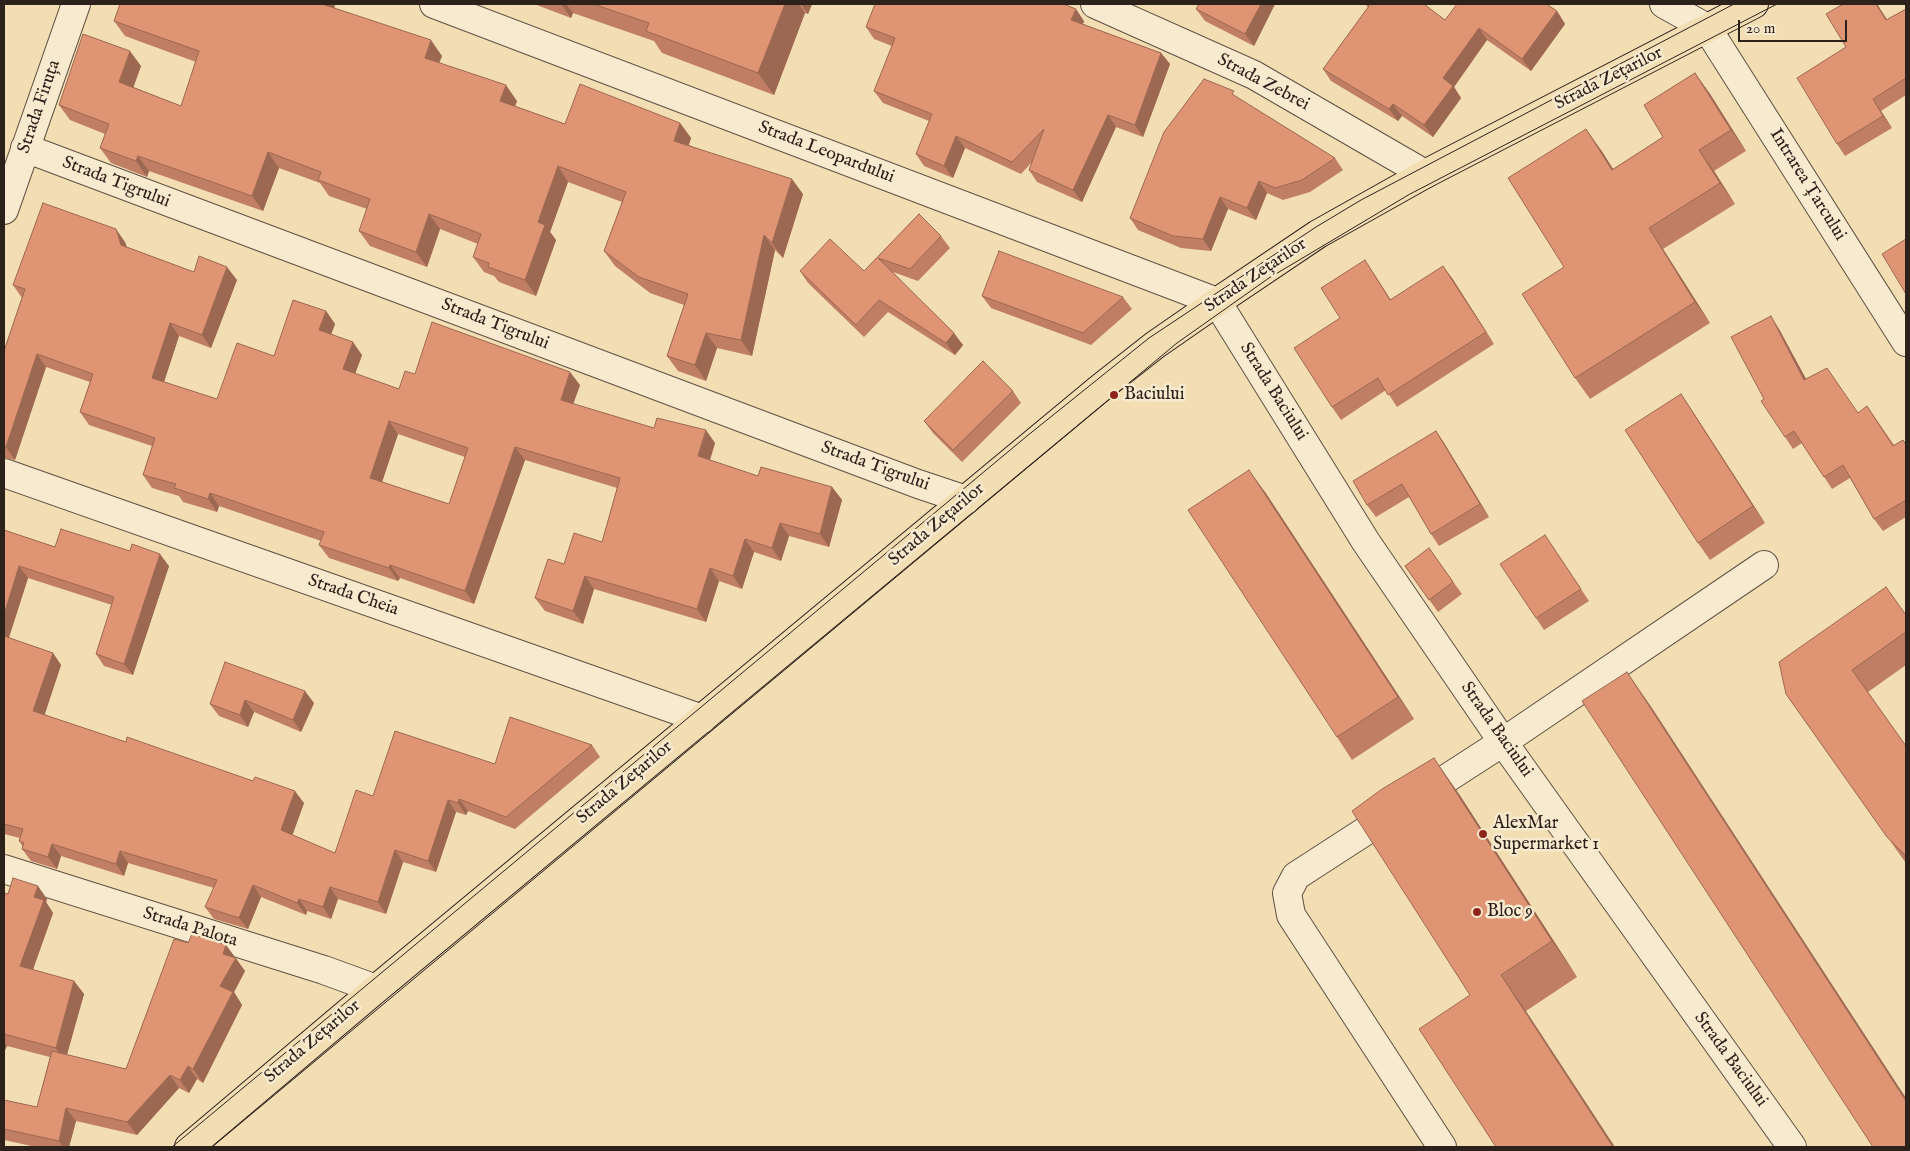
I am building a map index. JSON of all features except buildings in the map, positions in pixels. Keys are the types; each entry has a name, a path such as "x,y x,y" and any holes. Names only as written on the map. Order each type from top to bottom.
{"main road":[{"name":"Strada Zețarilor","path":"189,1147 376,989 1099,389 1217,302 1318,234 1425,174 1754,4"}],"street":[{"name":"Strada Firuța","path":"4,210 76,4"},
{"name":"Strada Leopardului","path":"434,4 1217,302"},
{"name":"Strada Zebrei","path":"1095,4 1254,75 1425,174"},
{"path":"1664,4 1707,28"},
{"name":"Intrarea Țarcului","path":"1707,28 1906,342"},
{"name":"Strada Tigrului","path":"25,148 918,484 966,500"},
{"name":"Strada Baciului","path":"1217,302 1366,542 1503,742 1792,1147"},
{"name":"Strada Cheia","path":"4,473 702,719"},
{"path":"1442,1147 1291,915 1287,892 1296,876 1503,742 1764,565"},
{"name":"Strada Palota","path":"4,869 324,970 376,989"}],"tram line":[{"path":"172,1147 1027,436 1149,338 1316,227 1361,200 1734,4"},
{"path":"212,1147 1177,343 1269,278 1410,194 1777,4"}],"place":[{"name":"Baciului","path":"1114,395"},
{"name":"AlexMar Supermarket 1","path":"1483,834"},
{"name":"Bloc 9","path":"1477,912"}]}
